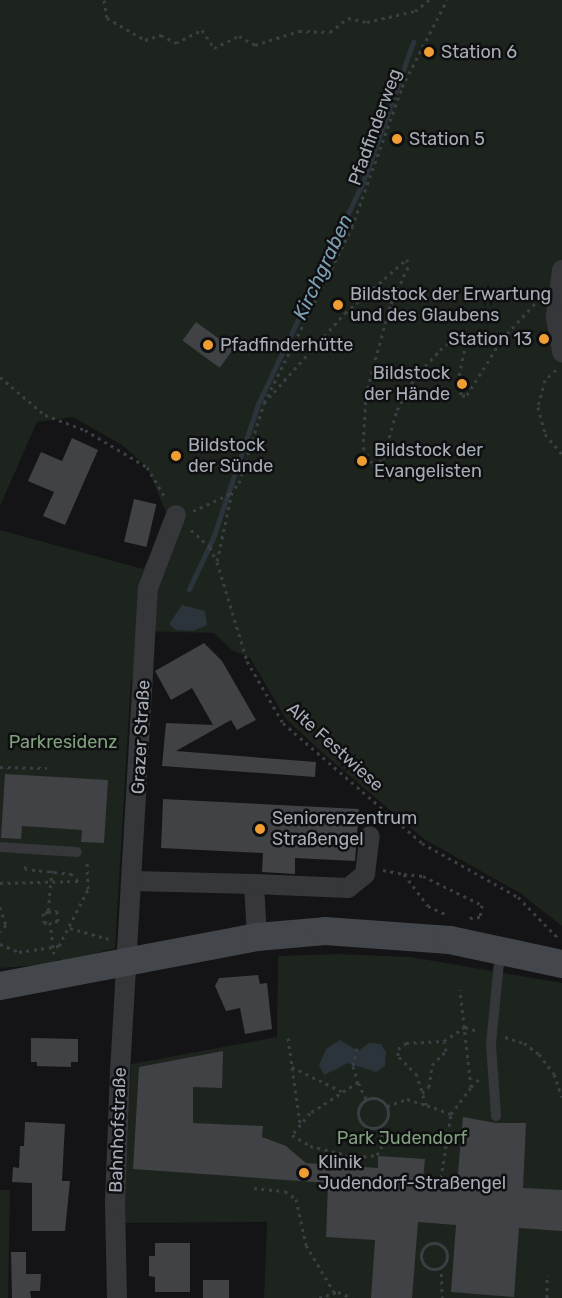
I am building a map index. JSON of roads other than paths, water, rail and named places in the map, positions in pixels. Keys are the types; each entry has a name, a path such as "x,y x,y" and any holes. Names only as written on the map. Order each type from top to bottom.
{"main road":[{"path":"0,986 54,960 325,931 410,936 499,962 562,964"}],"street":[{"path":"560,277 556,316 562,352"},
{"name":"Grazer Straße","path":"127,953 134,881 148,588 176,515"},
{"path":"134,881 254,884 334,890 358,881 366,870 370,836"},
{"path":"254,884 257,937"},
{"name":"Bahnhofstraße","path":"117,1298 115,1176 127,953"}],"lane":[{"path":"0,847 52,855 77,852"},
{"path":"496,1116 491,1066 499,962"}],"waterway":[{"name":"Kirchgraben","path":"189,589 213,538 258,404 363,182 413,42"}],"place":[{"name":"Station 6","path":"429,52"},
{"name":"Station 5","path":"397,139"},
{"name":"Bildstock der Erwartung und des Glaubens","path":"338,305"},
{"name":"Station 13","path":"544,339"},
{"name":"Pfadfinderhütte","path":"208,345"},
{"name":"Bildstock der Hände","path":"462,384"},
{"name":"Bildstock der Sünde","path":"176,456"},
{"name":"Bildstock der Evangelisten","path":"362,461"},
{"name":"Seniorenzentrum Straßengel","path":"260,829"},
{"name":"Klinik Judendorf-Straßengel","path":"304,1173"}],"park label":[{"name":"Parkresidenz","path":"63,742"},
{"name":"Park Judendorf","path":"402,1138"}]}
